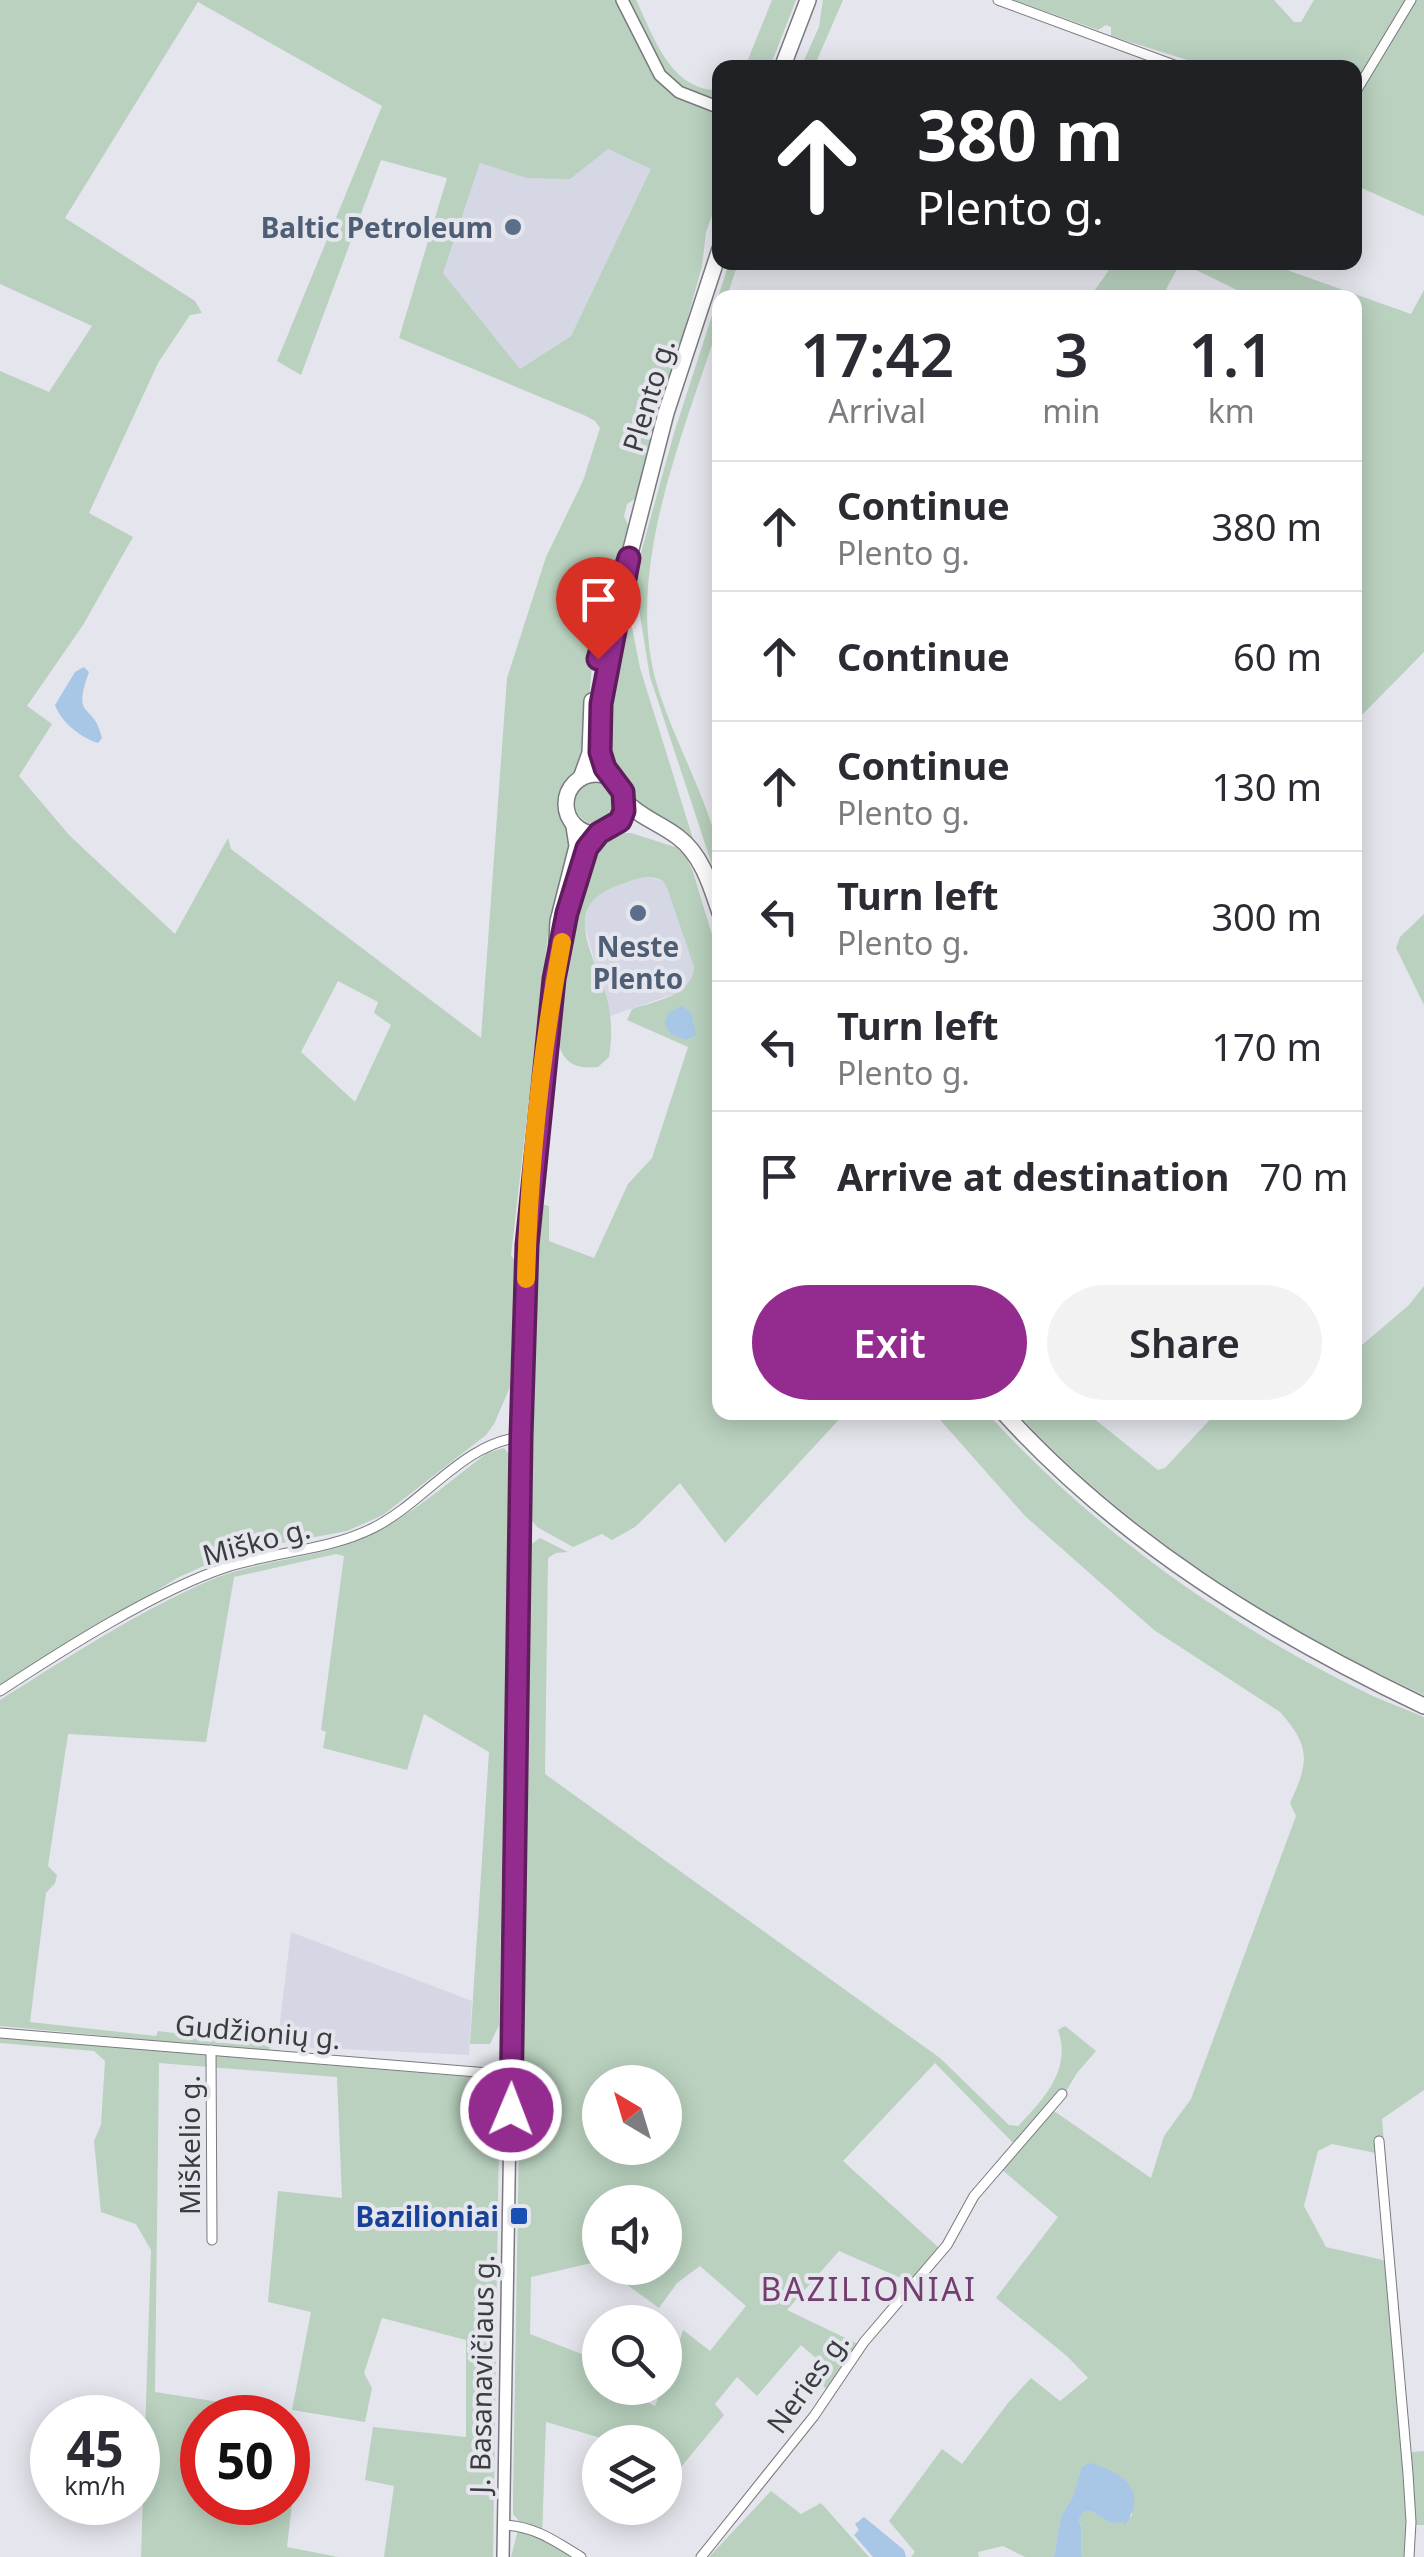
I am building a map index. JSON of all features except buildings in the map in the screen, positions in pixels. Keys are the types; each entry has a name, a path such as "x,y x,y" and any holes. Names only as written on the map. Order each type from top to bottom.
{"highway":[{"path":"785,60 808,0"},
{"name":"Plento g.","path":"581,778 590,753 592,694 598,659 666,414 713,270"},
{"name":"Plento g.","path":"612,779 600,752 601,704 629,558"},
{"path":"690,850 637,826 583,831 567,811 568,792 581,778 597,774 612,779 637,814 680,838 690,850 700,862 712,893"},
{"path":"606,831 620,821 626,801"},
{"path":"1011,1420 1083,1490 1180,1569 1266,1624 1424,1706"}],"main road":[{"path":"622,0 654,65 670,85 712,104"},
{"path":"521,1437 527,1245 554,979 556,921 576,846 571,820"},
{"path":"554,979 577,875 587,848 606,831"},
{"name":"J. Basanavičiaus g.","path":"503,2557 521,1437"}],"street":[{"path":"998,0 1160,60"},
{"path":"1362,81 1411,0"},
{"name":"Miško g.","path":"0,1691 158,1598 206,1576 250,1560 316,1549 379,1525 480,1451 506,1438 521,1437"},
{"name":"Gudžionių g.","path":"0,2033 512,2075"},
{"name":"Miškelio g.","path":"212,2050 212,2240"},
{"name":"Neries g.","path":"701,2557 814,2416 864,2342 947,2245 974,2196 1062,2094"},
{"path":"1378,2140 1409,2490 1409,2557"},
{"path":"504,2524 543,2534 581,2557"}],"shaded area":[{"path":"608,149 652,169 571,336 520,369 443,273 480,162 527,178"},
{"path":"646,876 663,881 667,888 694,976 680,992 610,1016 584,923 591,899 600,891"},
{"path":"291,1932 472,2001 469,2055 277,2046"}],"green space":[{"path":"0,0 636,0 666,60 689,82 712,89 712,216 702,266 673,371 661,381 657,396 661,406 635,499 627,504 624,516 628,525 592,665 584,759 562,789 559,801 569,830 570,850 550,917 511,1255 515,1261 510,1387 494,1424 486,1435 383,1515 347,1531 256,1548 217,1560 179,1577 0,1686 0,371 49,392 92,326 0,284","holes":["198,2 382,106 277,361 301,375 381,160 447,178 399,338 586,416 600,428 583,481 546,557 507,678 481,1038 231,849 228,838 175,934 70,836 19,776 52,724 27,706 83,625 133,537 89,513 158,363 190,315 202,313 195,301 65,218","608,149 651,169 571,336 520,369 443,273 480,163 527,178 570,179","338,981 378,1002 374,1013 391,1025 355,1102 301,1052"]},
{"path":"772,0 796,0 773,60 748,60"},
{"path":"823,0 843,0 817,60 804,60 819,27"},
{"path":"1014,0 1274,0 1294,22 1301,22 1314,0 1424,0 1424,216 1362,188 1362,60 1188,60 1111,36 1111,27 1106,25 1098,30"},
{"path":"727,270 736,270 729,290 720,290"},
{"path":"1109,270 1176,270 1166,290 1095,290"},
{"path":"1196,270 1287,270 1343,290 1237,290"},
{"path":"1424,290 1424,652 1362,715 1362,297 1411,314"},
{"path":"712,316 712,344 663,501 648,595 649,641 657,685 712,826 712,865 650,677 634,578"},
{"path":"627,602 640,668 693,839 633,801 605,756 606,702"},
{"path":"596,782 611,788 617,803 611,818 596,824 581,818 575,803 581,788"},
{"path":"631,833 675,847 685,855 712,935 712,1420 839,1420 725,1543 680,1483 635,1527 612,1540 602,1534 573,1547 537,1527 530,1518 537,1203 549,1206 549,1241 594,1258 628,1184 652,1158 688,1047 627,1020 632,1009 680,991 692,977 694,967 667,888 663,881 646,877 600,895 589,907 585,920 586,936 609,1010 609,1057 598,1067 580,1066 568,1060 560,1048 556,1031 573,903 588,857 606,838"},
{"path":"1424,914 1424,1005 1396,948 1400,937"},
{"path":"1424,1286 1424,1695 1313,1639 1207,1574 1107,1499 1024,1420 1096,1420 1158,1470 1165,1468 1210,1420 1362,1420 1362,1345 1409,1305"},
{"path":"940,1420 994,1420 1119,1537 1217,1608 1321,1670 1424,1717 1424,2090 1382,2119 1385,2155 1332,2144 1318,2151 1304,2206 1326,2247 1387,2261 1407,2510 1406,2557 1082,2557 1079,2519 1085,2511 1112,2524 1132,2516 1132,2507 1074,2495 1061,2516 1054,2557 1025,2557 1003,2546 978,2552 979,2557 911,2557 915,2552 889,2521 942,2449 962,2464 1031,2378 1060,2401 1088,2378 996,2298 1058,2217 1001,2169 1019,2149 935,2063 843,2161 939,2248 910,2282 839,2251 787,2310 858,2344 828,2390 806,2372 817,2359 801,2345 757,2396 737,2377 715,2404 724,2415 682,2466 682,2425 582,2425 582,2432 546,2422 542,2537 571,2557 511,2557 520,2522 513,2514 513,2498 529,1546 540,1538 568,1552 548,1558 545,1774 940,2058 1009,2125 1018,2126 1053,2082 1061,2058 1058,2030 1065,2026 1096,2051 1054,2111 1151,2178 1164,2136 1191,2099 1296,1816 1290,1803 1304,1755 1297,1735 1280,1712 1154,1630 1025,1516","holes":["582,2185 682,2185 682,2279 700,2266 746,2306 710,2351 683,2330 682,2405 582,2405 582,2354 530,2334 531,2277 582,2265"]},
{"path":"504,1448 510,1466 499,2025 490,2044 470,2044 489,1752 424,1714 407,1770 323,1748 326,1732 321,1730 344,1556 336,1554 234,1577 206,1742 68,1734 48,1866 57,1875 46,1893 30,2022 156,2036 158,2031 271,2046 268,2051 0,2026 0,1700 127,1622 206,1582 346,1545 384,1528 487,1453"},
{"path":"0,2038 471,2077 486,2089 496,2113 499,2141 493,2557 384,2557 394,2486 365,2480 373,2427 466,2437 466,2340 382,2318 364,2373 372,2388 365,2422 310,2413 310,2395 295,2395 311,2312 268,2302 278,2191 342,2198 337,2077 159,2063 155,2392 180,2396 180,2525 290,2525 287,2547 338,2557 141,2557 142,2525 160,2525 160,2395 146,2395 151,2250 136,2224 101,2212 94,2141 101,2125 105,2061 94,2051 0,2043"},
{"path":"627,2285 676,2285 661,2305 655,2305"},
{"path":"1424,2451 1424,2525 1415,2525 1409,2462 1412,2452"},
{"path":"771,2491 801,2514 821,2503 869,2557 709,2557"}],"water":[{"path":"84,667 89,672 83,705 98,727 102,738 98,743 72,728 55,705 75,672"},
{"path":"681,1006 691,1012 696,1035 686,1040 671,1034 665,1024 668,1013"},
{"path":"1090,2463 1113,2472 1129,2485 1134,2503 1131,2514 1124,2526 1123,2521 1112,2524 1085,2511 1079,2519 1082,2557 1054,2557 1061,2516 1074,2495 1082,2467"},
{"path":"864,2517 904,2550 906,2557 873,2557 854,2535 859,2530 855,2524"}],"slow traffic":[{"path":"526,1279 541,1093 562,942"}],"place":[{"name":"Baltic Petroleum","path":"513,227"},
{"name":"Neste Plento","path":"638,913"},
{"name":"Bazilioniai","path":"519,2216"}],"district":[{"name":"BAZILIONIAI","path":"869,2288"}],"route":[{"path":"511,2110 527,1245 554,979 567,913 587,848 599,833 620,821 626,801 605,768 600,752 601,704 629,558 598,659"}]}
